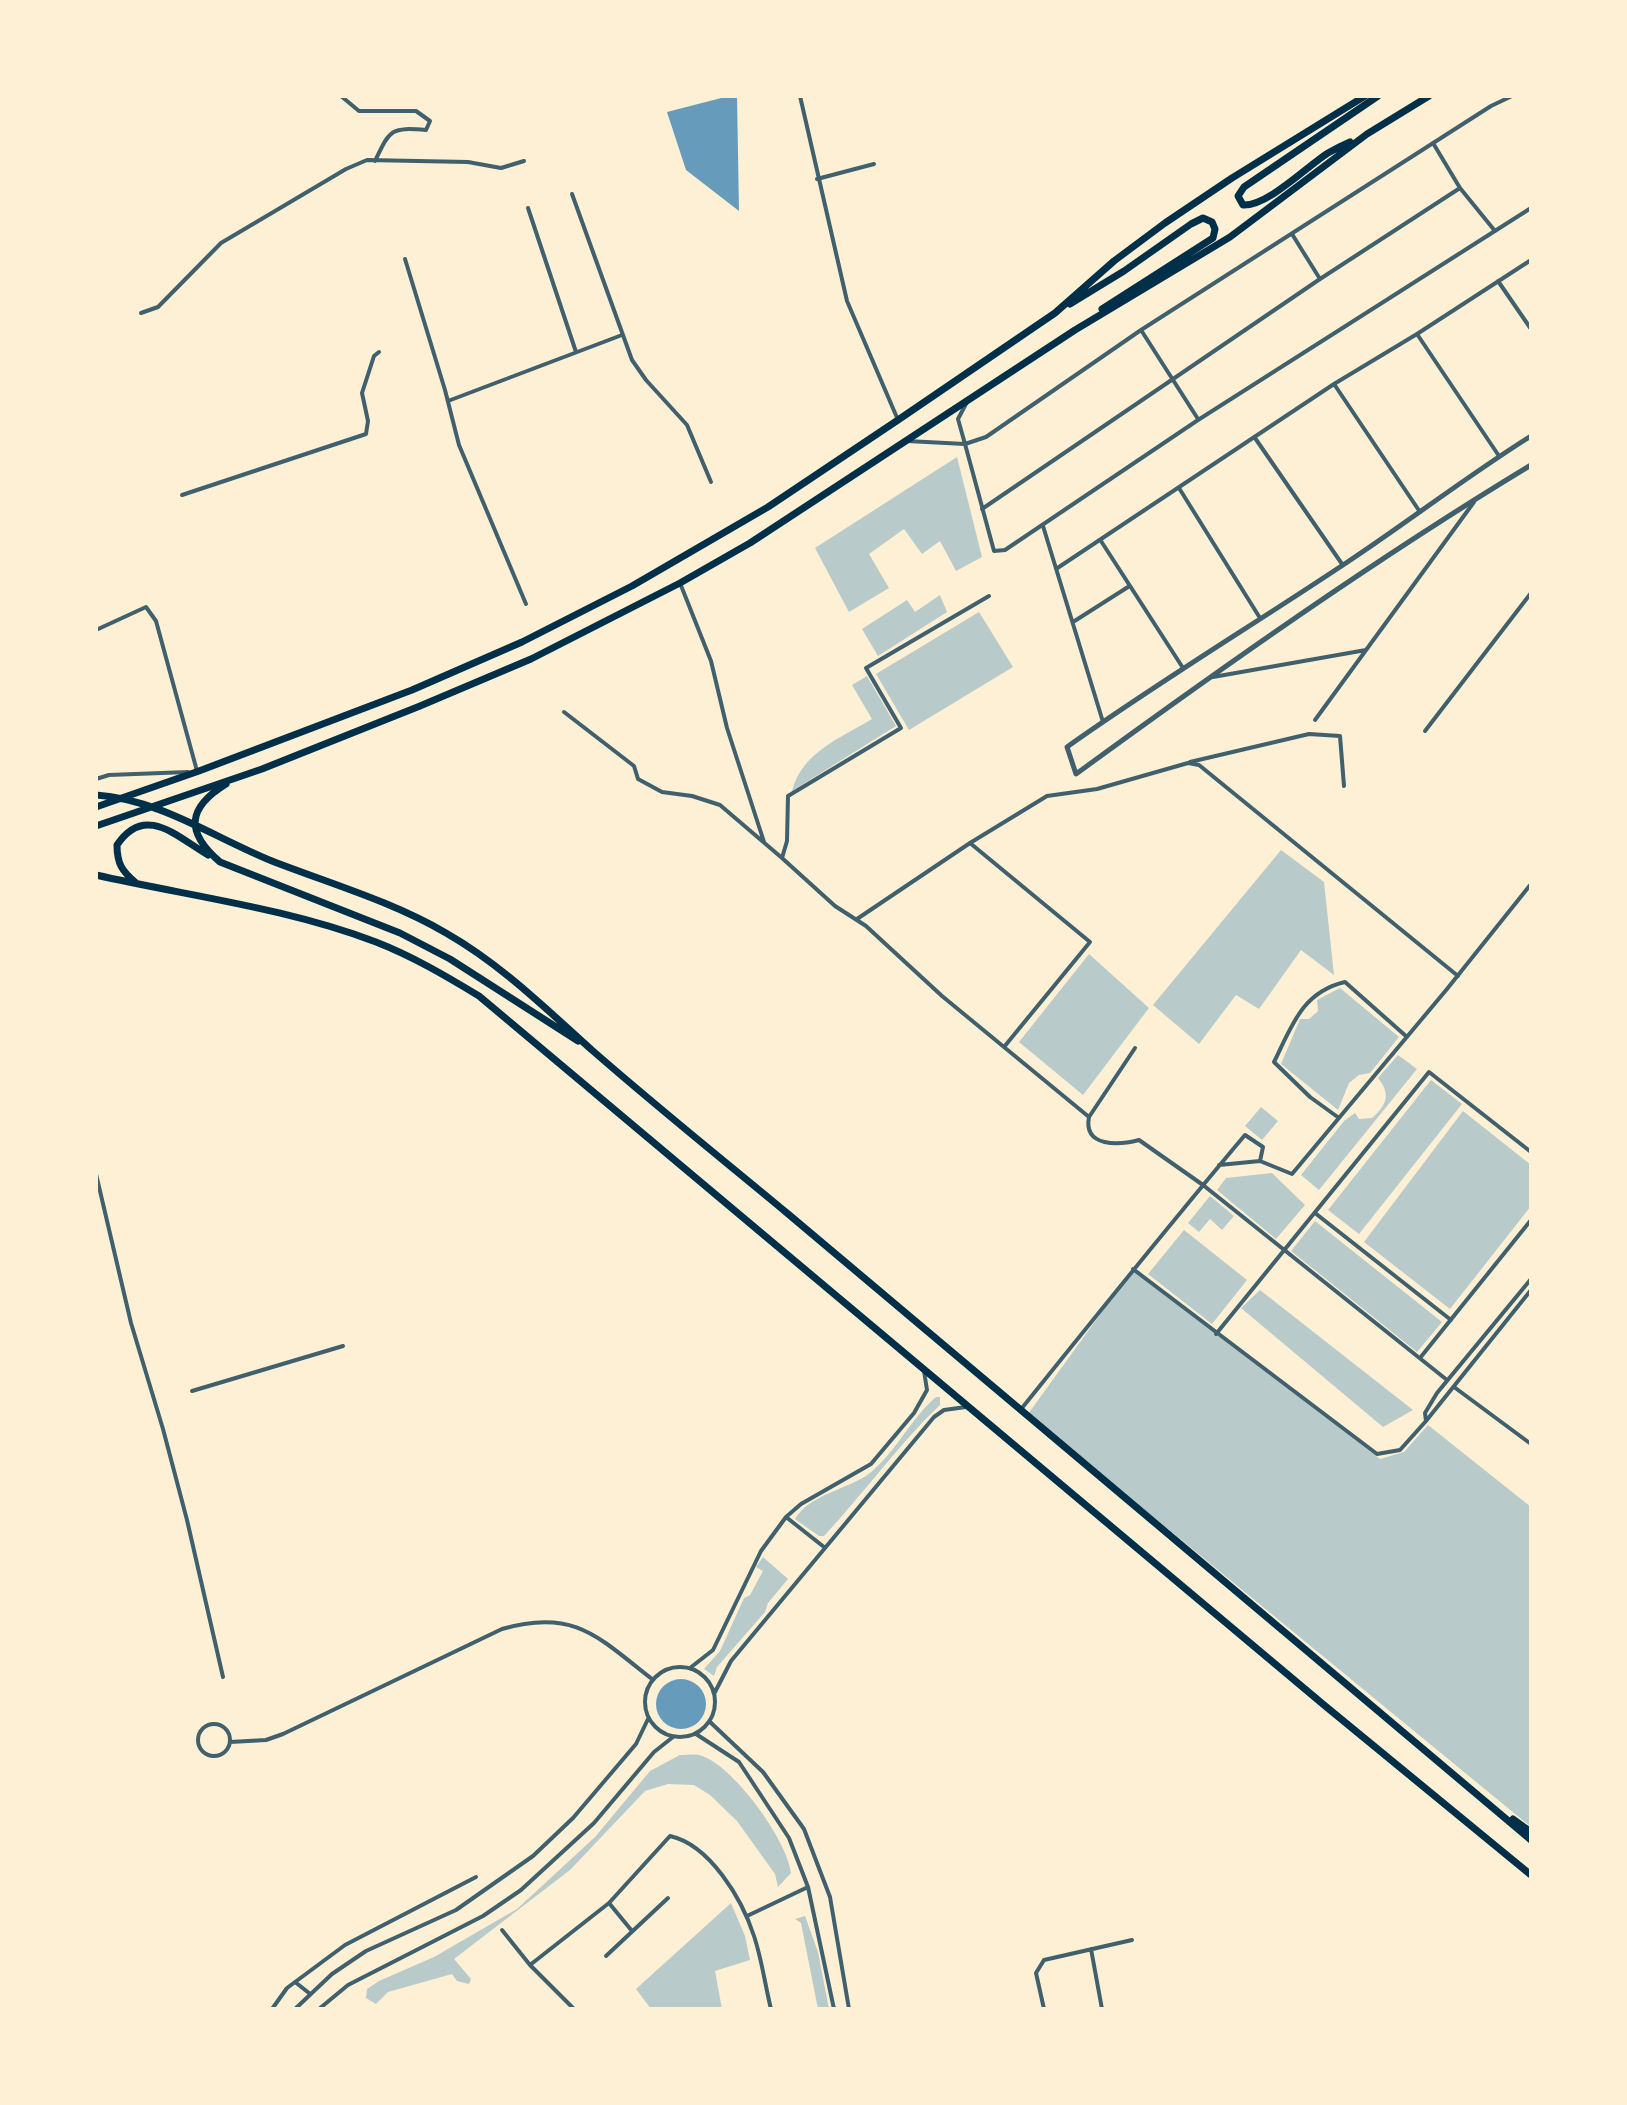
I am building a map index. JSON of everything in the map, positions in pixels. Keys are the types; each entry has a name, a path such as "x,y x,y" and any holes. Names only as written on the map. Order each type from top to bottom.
{"highway":[{"path":"1055,313 1114,261 1165,223 1365,96"},
{"path":"1367,134 1329,152 1264,199 1243,205 1238,196 1244,187 1378,96"},
{"path":"96,826 238,777 531,659 680,583 750,543 1075,330 1230,237 1367,134 1429,96"},
{"path":"96,807 412,690 578,614 716,539 1191,224 1203,218 1212,222 1215,229 1213,238 1112,301 1075,330"},
{"path":"220,862 204,848 196,835 195,819 202,802 238,777"},
{"path":"96,795 164,811 270,860 384,902 447,933 514,979 593,1051 1022,1408 1155,1525 1531,1840"},
{"path":"137,884 119,866 117,845 133,828 145,825 164,827 220,862 400,933 450,959 593,1051"},
{"path":"96,875 309,922 376,942 435,970 479,996 1531,1875"},
{"path":"1475,1793 1531,1832"}],"street":[{"path":"341,96 359,111 416,111 430,121 426,130 403,128 391,132 375,161"},
{"path":"800,96 847,301 898,420"},
{"path":"905,441 965,444 986,437 1141,330 1491,106 1512,96"},
{"path":"1433,143 1460,188 1495,231"},
{"path":"141,313 158,307 221,243 346,169 367,160 468,162 501,168 524,161"},
{"path":"817,179 874,164"},
{"path":"982,509 1171,379 1460,188"},
{"path":"572,194 632,360 687,425 711,482"},
{"path":"528,208 576,352"},
{"path":"969,398 958,419 994,551 1005,550 1198,420 1531,208"},
{"path":"1292,234 1320,279"},
{"path":"405,259 459,445 526,604"},
{"path":"1056,569 1334,384 1531,260"},
{"path":"1498,281 1531,329"},
{"path":"1141,330 1198,420"},
{"path":"448,401 623,334"},
{"path":"1417,334 1499,456"},
{"path":"182,495 366,434 368,421 362,393 374,356 379,352"},
{"path":"1334,384 1421,514"},
{"path":"1531,436 1421,514 1067,747 1076,774 1207,678 1531,465"},
{"path":"1255,438 1343,565"},
{"path":"1179,488 1260,618"},
{"path":"1315,720 1477,498"},
{"path":"1043,526 1103,722"},
{"path":"1101,541 1183,668"},
{"path":"680,583 711,661 727,728 764,842"},
{"path":"1073,622 1129,586"},
{"path":"1425,731 1531,593"},
{"path":"782,858 787,841 788,796 901,728 866,668 989,596"},
{"path":"96,630 146,607 156,621 199,771 109,775 96,779"},
{"path":"1207,678 1368,649"},
{"path":"564,712 634,766 638,779 662,792 692,796 720,805 835,906 857,919 942,996 1089,1117"},
{"path":"857,919 1047,796 1097,789 1309,734 1340,736 1344,786"},
{"path":"1188,763 1199,765 1458,976"},
{"path":"970,843 1090,942 1004,1047"},
{"path":"1219,1165 1260,1161 1292,1174 1531,884"},
{"path":"1339,1118 1310,1097 1274,1062 1301,1008 1328,986 1345,982 1407,1037"},
{"path":"1135,1048 1089,1117 1087,1127 1090,1134 1102,1142 1121,1144 1139,1140 1203,1185 1448,1378 1454,1388 1531,1444"},
{"path":"1216,1334 1429,1072 1531,1152"},
{"path":"1022,1408 1245,1135 1263,1147 1260,1161"},
{"path":"96,1174 131,1323 187,1520 223,1677"},
{"path":"1315,1213 1451,1320"},
{"path":"1420,1358 1531,1220"},
{"path":"1133,1269 1377,1454 1400,1450 1454,1388 1531,1290"},
{"path":"1426,1421 1425,1413 1448,1378 1531,1279"},
{"path":"192,1391 343,1346"},
{"path":"690,1668 713,1650 761,1551 786,1517 801,1504 864,1470 922,1402 927,1390 923,1369"},
{"path":"1442,1387 1454,1388"},
{"path":"714,1694 731,1661 938,1413 969,1407"},
{"path":"786,1517 824,1547"},
{"path":"230,1742 266,1740 283,1734 498,1630 521,1623 554,1621 577,1626 606,1643 652,1679"},
{"path":"319,2009 348,1985 483,1916 521,1890 594,1823 654,1752 673,1737 696,1734 709,1721 715,1703 714,1694 701,1674 690,1668 665,1670 652,1679 647,1690 644,1705 648,1719 655,1728 673,1737"},
{"path":"295,2009 309,1994 366,1951 456,1910 533,1856 573,1818 636,1744 648,1719"},
{"path":"709,1721 763,1772 804,1829 830,1897 849,2009"},
{"path":"210,1724 225,1728 230,1742 227,1749 214,1756 207,1754 198,1742 199,1734 210,1724"},
{"path":"696,1734 739,1762 789,1838 808,1887 834,2009"},
{"path":"530,1965 609,1903 670,1836 683,1839 717,1869 747,1916 771,2009"},
{"path":"272,2009 287,1988 345,1945 476,1877"},
{"path":"747,1916 808,1887"},
{"path":"606,1956 668,1898"},
{"path":"609,1903 632,1931"},
{"path":"502,1930 530,1965 574,2009"},
{"path":"1044,2009 1036,1973 1044,1960 1132,1940"},
{"path":"1091,1949 1102,2009"},
{"path":"295,1982 309,1994"}],"shaded area":[{"path":"957,457 982,557 956,571 940,541 922,554 904,529 869,554 889,588 849,612 815,548"},
{"path":"940,595 947,612 878,656 862,629 907,600 915,612"},
{"path":"979,612 1013,667 909,730 876,674"},
{"path":"867,676 896,726 792,791 797,777 814,756 872,719 852,685"},
{"path":"1281,850 1324,882 1334,975 1301,950 1259,1009 1236,995 1199,1044 1153,1005"},
{"path":"1089,954 1149,1008 1083,1095 1019,1042"},
{"path":"1340,988 1399,1037 1370,1073 1359,1075 1349,1083 1338,1110 1281,1064 1300,1019 1309,1019 1318,1011 1317,1000"},
{"path":"1398,1055 1417,1069 1319,1190 1301,1175 1344,1121 1355,1113 1359,1119 1372,1118 1381,1109 1386,1094 1378,1078"},
{"path":"1431,1080 1462,1104 1359,1234 1328,1210"},
{"path":"1261,1107 1278,1121 1262,1140 1245,1126"},
{"path":"1463,1111 1531,1165 1531,1206 1450,1309 1364,1242"},
{"path":"1272,1173 1305,1205 1276,1239 1217,1190 1226,1178"},
{"path":"1210,1196 1234,1216 1222,1230 1210,1219 1199,1232 1188,1223"},
{"path":"1315,1221 1442,1322 1417,1352 1291,1251"},
{"path":"1184,1230 1247,1280 1212,1324 1148,1274"},
{"path":"1133,1269 1380,1459 1404,1452 1428,1425 1531,1507 1531,1827 1028,1414"},
{"path":"1260,1290 1413,1410 1383,1427 1241,1308"},
{"path":"936,1397 940,1397 940,1405 824,1536 819,1536 795,1519 810,1504 870,1473"},
{"path":"763,1557 788,1579 768,1603 765,1612 717,1667 714,1676 704,1669 720,1651 744,1598 750,1595 763,1571 756,1567"},
{"path":"680,1755 699,1755 712,1761 742,1787 756,1805 788,1859 791,1873 778,1887 775,1874 737,1821 710,1795 694,1785 668,1784 645,1791 570,1870 454,1959 471,1979 469,1984 457,1981 452,1974 388,1992 376,2004 366,1998 367,1989 379,1981 434,1957 517,1909 595,1837 650,1771"},
{"path":"731,1903 745,1936 750,1960 715,1971 722,2009 651,2009 636,1989"},
{"path":"805,1916 818,1952 829,2009 818,2009 801,1923 795,1919"}],"water":[{"path":"737,96 739,211 686,170 667,112"},
{"path":"681,1679 699,1686 706,1704 699,1722 681,1729 663,1722 656,1704 663,1686"}]}
